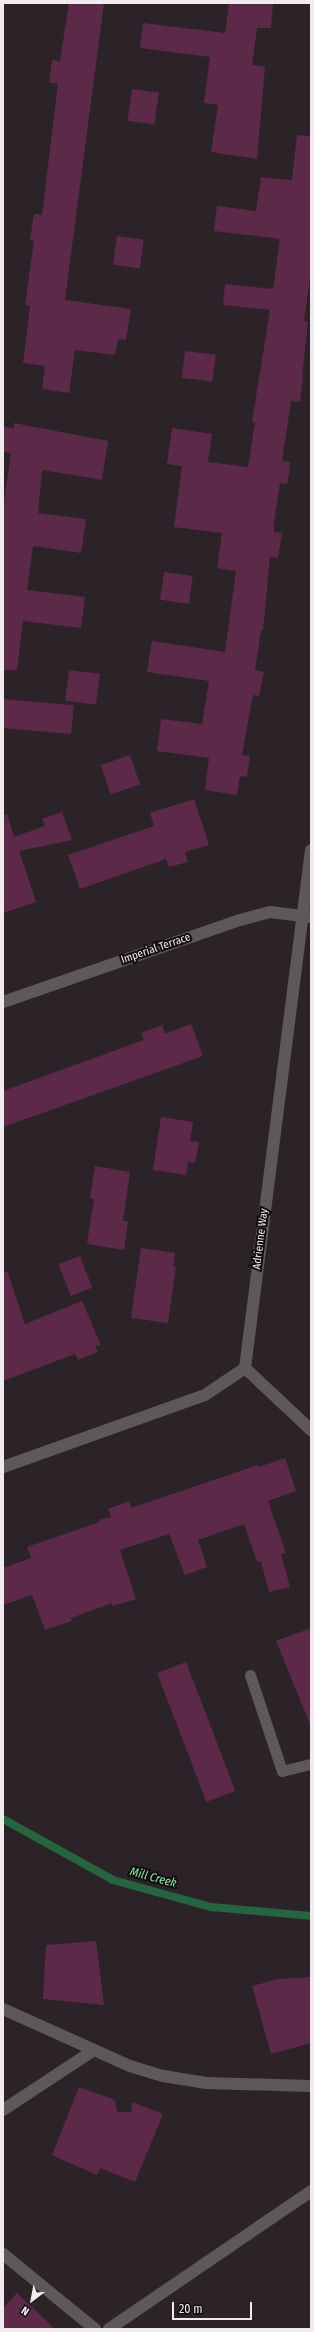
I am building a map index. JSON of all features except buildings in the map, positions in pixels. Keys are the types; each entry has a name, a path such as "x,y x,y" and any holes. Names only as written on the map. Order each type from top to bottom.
{"street":[{"name":"Adrienne Way","path":"245,1368 306,917 311,850"},
{"name":"Imperial Terrace","path":"3,1002 240,920 270,912 306,917"},
{"path":"3,1467 205,1395 245,1368 311,1430"},
{"path":"3,2009 130,2066 163,2076 206,2083 311,2086"},
{"path":"3,2110 94,2050"},
{"path":"109,2329 311,2191"},
{"path":"3,2254 95,2329"}],"lane":[{"path":"250,1675 282,1771 311,1764"}],"waterway":[{"name":"Mill Creek","path":"3,1819 113,1880 211,1907 311,1916"}]}
